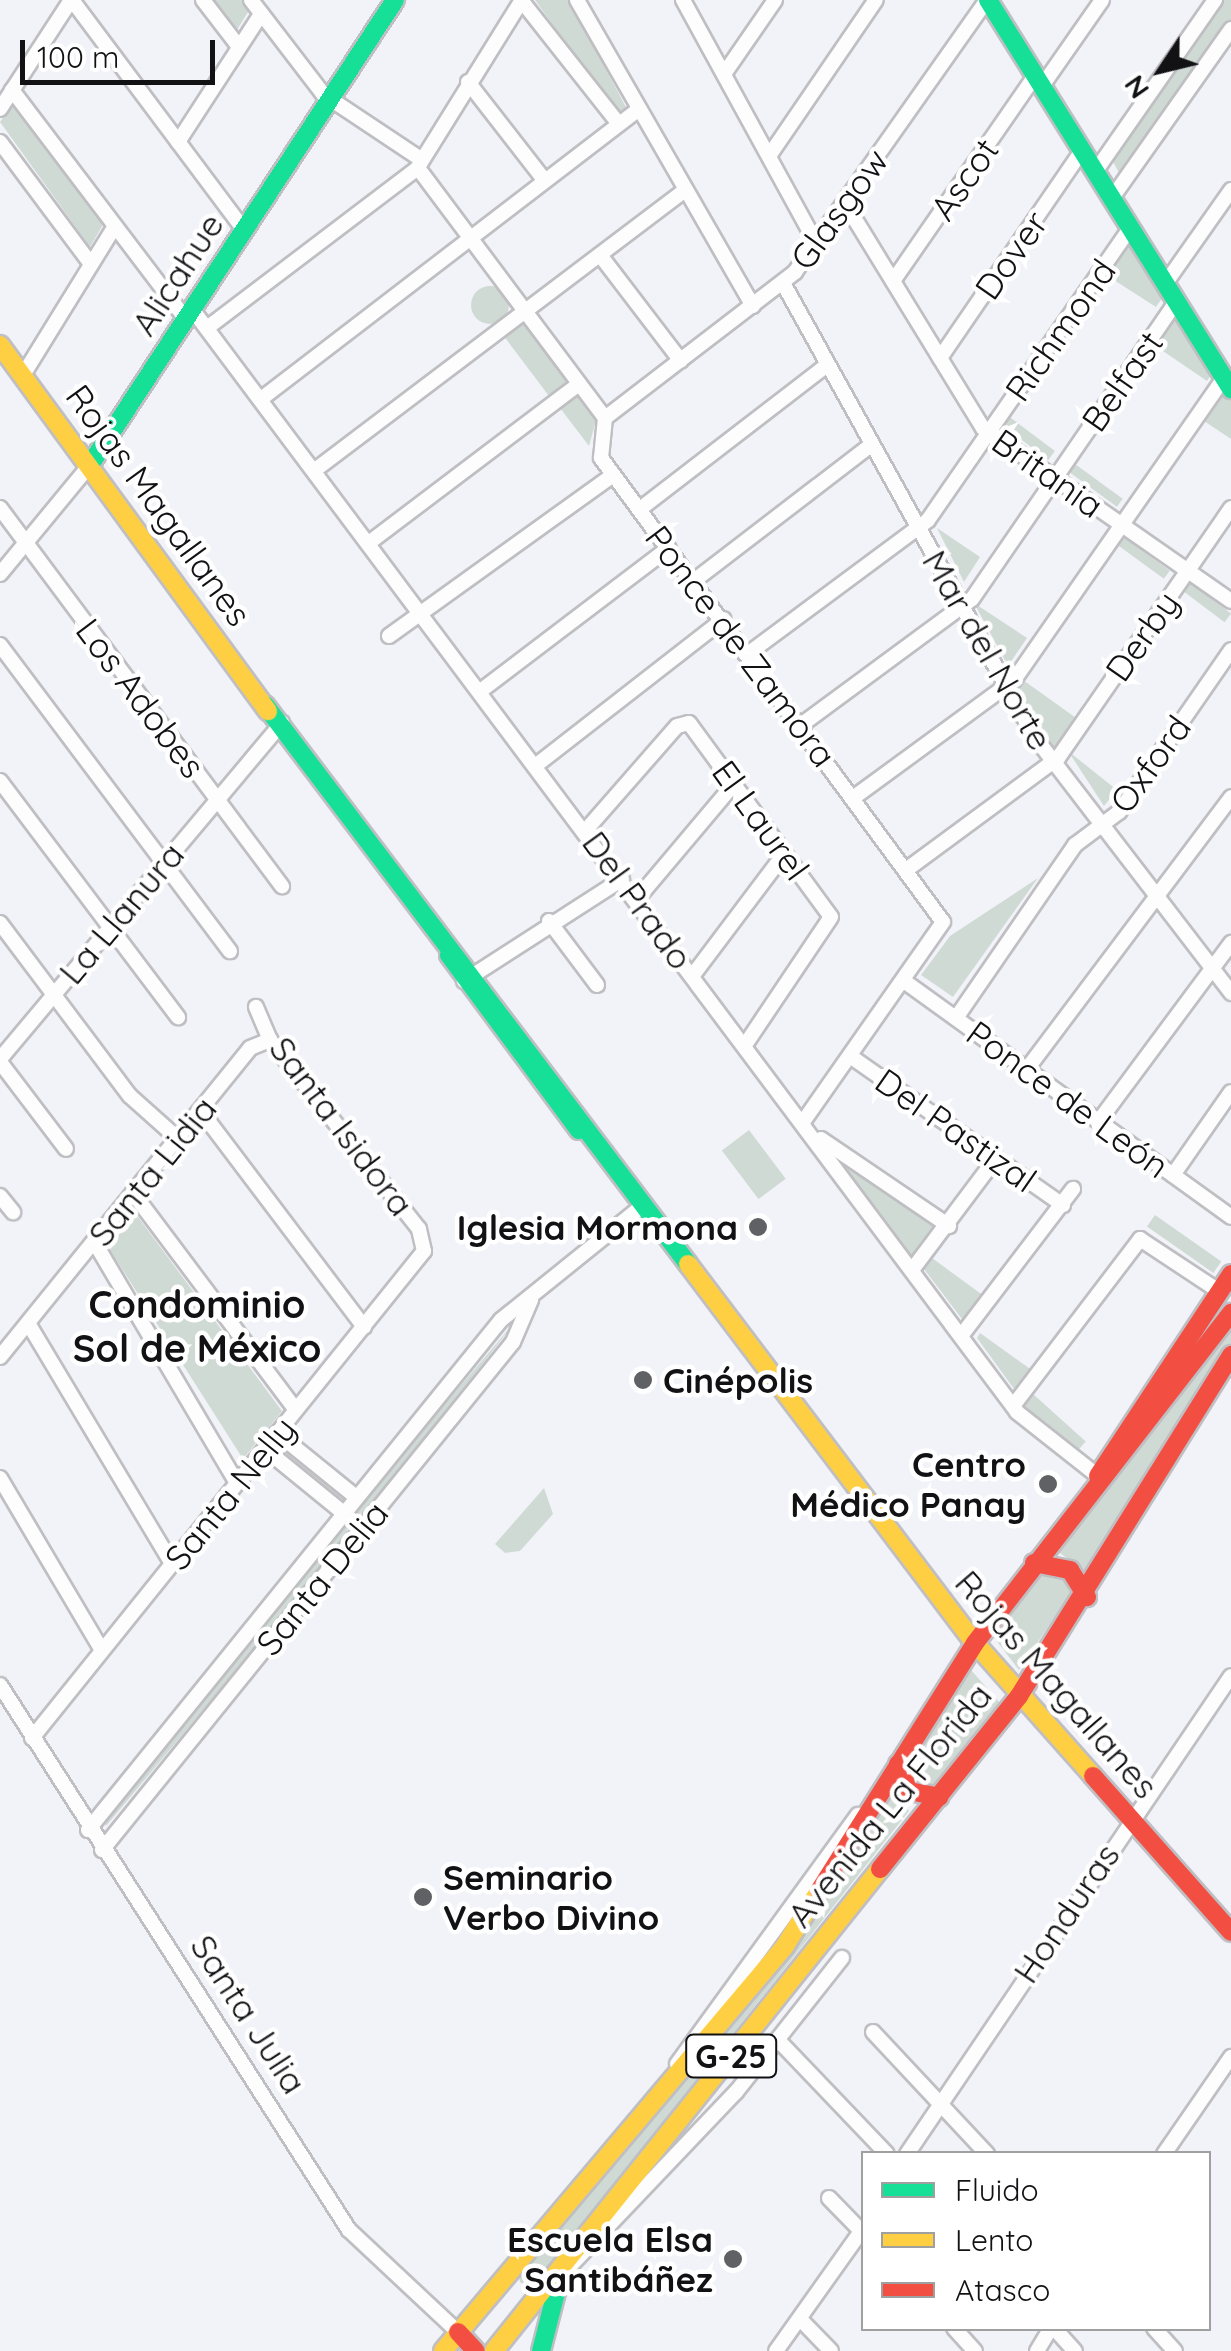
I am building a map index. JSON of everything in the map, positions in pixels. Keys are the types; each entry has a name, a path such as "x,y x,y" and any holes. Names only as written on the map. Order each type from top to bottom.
{"main road":[{"path":"988,0 1176,302 1226,374"},
{"name":"Alicahue","path":"90,465 330,99 388,3"},
{"name":"Rojas Magallanes","path":"0,344 588,1138 976,1643 1018,1696 1231,1932"},
{"name":"Avenida La Florida","path":"443,2351 663,2098 802,1924 976,1643 1098,1476 1231,1274"},
{"name":"Avenida La Florida","path":"1098,1476 1231,1313"},
{"name":"Avenida La Florida","path":"494,2351 1018,1696 1088,1597 1231,1355"},
{"path":"1034,1564 1066,1567 1088,1597"},
{"path":"898,1764 909,1791 938,1797"},
{"path":"541,2351 562,2270"},
{"path":"479,2306 488,2324 510,2333"},
{"name":"Santa Julia","path":"458,2332 476,2351"}],"street":[{"path":"0,109 72,0 244,230"},
{"path":"203,0 239,47"},
{"path":"250,0 330,99 419,163 470,239 605,418"},
{"path":"207,328 419,163 521,0 619,124"},
{"path":"577,0 682,192 753,306"},
{"path":"683,0 816,243"},
{"path":"724,74 775,0"},
{"path":"768,156 876,0"},
{"name":"Glasgow","path":"605,418 783,283 845,203 988,0"},
{"name":"Ascot","path":"893,282 1038,81 1102,0"},
{"path":"1095,172 1215,0"},
{"path":"178,142 261,14"},
{"path":"1112,198 1231,28"},
{"path":"468,82 545,181"},
{"name":"Del Prado","path":"12,90 113,230 189,314 207,328 540,763 622,880 1013,1406 1098,1476"},
{"path":"261,399 637,110"},
{"path":"0,142 91,264"},
{"name":"Dover","path":"940,358 1082,151"},
{"path":"1165,284 1231,190"},
{"path":"316,470 682,192"},
{"name":"Britania","path":"845,203 989,433 1231,600"},
{"name":"Richmond","path":"749,653 918,526 989,433 1130,228"},
{"path":"23,375 113,230"},
{"path":"600,254 681,361"},
{"name":"Mar del Norte","path":"783,283 1052,763 1231,993"},
{"name":"Belfast","path":"801,725 962,605 1176,302"},
{"path":"640,508 828,364"},
{"path":"854,798 1005,684 1226,374"},
{"path":"370,542 579,384"},
{"name":"Ponce de Zamora","path":"605,418 599,454 749,653 944,924 850,1056 806,1127"},
{"path":"694,580 872,444"},
{"name":"Alicahue","path":"0,574 90,465"},
{"path":"389,636 427,616 614,474"},
{"name":"Los Adobes","path":"0,508 282,887"},
{"name":"Derby","path":"906,870 1052,763 1231,508"},
{"path":"483,689 670,548"},
{"path":"540,763 724,619"},
{"path":"0,645 230,951"},
{"name":"Oxford","path":"956,1018 1075,845 1101,826 1231,650"},
{"name":"El Laurel","path":"586,830 686,722 832,922 745,1045"},
{"name":"La Llanura","path":"0,1060 280,725"},
{"path":"0,781 178,1017"},
{"path":"637,900 734,784"},
{"path":"1026,1069 1231,797"},
{"path":"693,975 785,853"},
{"path":"470,977 549,922 622,880"},
{"path":"549,922 597,985"},
{"path":"0,923 138,1104 176,1137"},
{"path":"1100,1122 1231,943"},
{"name":"Ponce de León","path":"904,980 1231,1216"},
{"name":"Santa Isidora","path":"256,1007 270,1040 424,1246"},
{"name":"Santa Lidia","path":"0,1358 250,1048 270,1040"},
{"name":"Del Pastizal","path":"850,1056 1063,1204"},
{"path":"0,1060 66,1149"},
{"path":"1173,1175 1231,1092"},
{"path":"200,1110 364,1328"},
{"path":"806,1127 949,1226"},
{"path":"912,1270 949,1226 996,1158"},
{"path":"961,1336 1073,1189"},
{"path":"133,1193 296,1410"},
{"path":"0,1196 12,1212"},
{"name":"Santa Delia","path":"88,1830 501,1320 531,1300 642,1207"},
{"path":"1013,1406 1140,1239 1218,1291"},
{"path":"94,1243 237,1482"},
{"name":"Santa Nelly","path":"32,1738 364,1328 424,1246"},
{"name":"Santa Delia","path":"102,1850 513,1342 531,1300"},
{"path":"28,1323 172,1564"},
{"path":"278,1433 356,1497"},
{"path":"264,1449 362,1528"},
{"path":"0,1478 101,1649"},
{"name":"Honduras","path":"909,2151 938,2102 1231,1676"},
{"name":"Santa Julia","path":"0,1685 88,1830 349,2230 458,2332"},
{"name":"Avenida La Florida","path":"562,2270 596,2245 779,2041 842,1958"},
{"path":"873,2032 984,2151"},
{"path":"779,2041 883,2151"},
{"path":"1166,2151 1231,2057"},
{"path":"829,2198 861,2229"},
{"path":"776,2351 861,2234"},
{"path":"802,2320 831,2351"},
{"path":"957,2331 975,2351"},
{"path":"1055,2331 1075,2351"},
{"path":"1157,2331 1175,2351"}],"shaded area":[{"path":"211,0 243,0 250,9 235,33"},
{"path":"535,0 569,0 627,109 617,115"},
{"path":"1222,0 1231,0 1231,22 1122,178 1112,160"},
{"path":"12,105 104,223 90,247 0,122"},
{"path":"1125,241 1162,298 1156,307 1103,273"},
{"path":"490,286 504,291 509,305 504,319 490,324 476,319 471,305 476,291"},
{"path":"1176,314 1213,372 1207,381 1154,345"},
{"path":"523,320 569,381 549,397 503,335"},
{"path":"1223,388 1231,401 1231,439 1201,419"},
{"path":"578,390 597,417 589,446 557,404"},
{"path":"1007,415 1055,451 1048,460 1000,424"},
{"path":"1075,464 1123,499 1117,507 1069,472"},
{"path":"937,528 980,557 964,582"},
{"path":"1122,536 1170,571 1164,579 1116,544"},
{"path":"1188,581 1231,613 1225,622 1181,590"},
{"path":"974,603 1027,638 1008,666"},
{"path":"1023,680 1079,720 1056,752 1017,688"},
{"path":"1068,751 1117,790 1104,806"},
{"path":"1038,878 953,997 921,975 950,936"},
{"path":"749,1130 786,1179 759,1199 722,1150"},
{"path":"832,1150 938,1228 913,1258"},
{"path":"1155,1215 1221,1261 1213,1273 1147,1226"},
{"name":"Condominio Sol de México","path":"138,1217 282,1411 243,1459 110,1250 128,1218"},
{"path":"932,1258 988,1299 968,1327 924,1269"},
{"path":"519,1317 367,1512 356,1514 356,1509"},
{"path":"1231,1328 1231,1345 1084,1571 1052,1547"},
{"path":"980,1333 1033,1371 1017,1393 977,1338"},
{"path":"1033,1394 1086,1442 1076,1452 1024,1404"},
{"path":"283,1447 342,1495 344,1501 280,1454"},
{"path":"544,1488 553,1514 520,1551 505,1553 495,1544"},
{"path":"346,1522 348,1537 106,1826 104,1819"},
{"path":"1039,1567 1056,1568 1073,1590 1019,1670 992,1635"},
{"path":"971,1670 1001,1704 935,1787 920,1791 905,1767"},
{"path":"892,1788 909,1811 531,2289 520,2282 518,2271 811,1923"}],"traffic: fast":[{"path":"90,465 395,0"},
{"path":"988,0 1231,389"},
{"path":"265,705 688,1264"},
{"path":"449,955 579,1130"},
{"path":"541,2351 561,2273"}],"traffic: slow":[{"path":"0,345 268,711"},
{"path":"688,1264 975,1643 1093,1776"},
{"path":"494,2351 880,1869"},
{"path":"443,2351 785,1946 819,1891"}],"traffic: jam":[{"path":"1098,1476 1231,1274"},
{"path":"819,1891 975,1643 1231,1313"},
{"path":"880,1869 1019,1696 1231,1355"},
{"path":"1034,1563 1070,1570 1087,1597"},
{"path":"898,1764 909,1791 939,1797"},
{"path":"1093,1776 1231,1932"},
{"path":"458,2332 476,2351"}],"place":[{"name":"Iglesia Mormona","path":"758,1227"},
{"name":"Cinépolis","path":"643,1380"},
{"name":"Centro Médico Panay","path":"1048,1484"},
{"name":"Seminario Verbo Divino","path":"423,1897"},
{"name":"Escuela Elsa Santibáñez","path":"733,2259"}],"district":[{"name":"Condominio Sol de México","path":"197,1327"}]}
